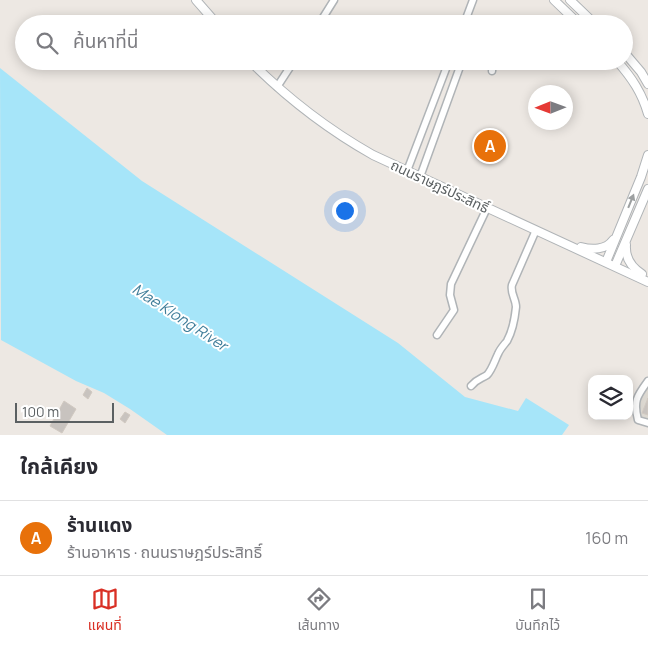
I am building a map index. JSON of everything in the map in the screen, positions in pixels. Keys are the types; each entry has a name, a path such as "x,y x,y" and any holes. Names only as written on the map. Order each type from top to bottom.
{"street":[{"path":"196,0 209,15"},
{"path":"325,15 334,0"},
{"path":"467,15 473,0"},
{"path":"554,0 569,15"},
{"path":"570,0 586,15"},
{"path":"633,63 648,84"},
{"name":"ถนนราษฎร์ประสิทธิ์","path":"259,70 291,100 340,136 373,155 648,280"},
{"path":"277,87 288,70"},
{"path":"407,171 446,70"},
{"path":"420,177 459,70"},
{"path":"625,70 643,97 648,114"},
{"path":"606,262 648,155"},
{"path":"615,266 648,189"},
{"path":"437,335 454,310 450,295 451,284 487,208"},
{"path":"555,238 591,249 600,248 609,245 620,228"},
{"path":"471,386 478,378 486,375 500,348 508,339 516,306 511,292 512,285 536,230"},
{"path":"629,233 626,247 628,260 633,268 648,280"},
{"path":"648,381 636,396 635,408 638,420 648,423"}],"shaded area":[{"path":"648,385 648,427 635,421 638,398"}],"water":[{"name":"Mae Klong River","path":"0,68 142,181 398,343 465,397 518,411 526,398 569,425 562,435 167,435 104,393 76,381 1,340"}],"building":[{"path":"87,388 92,392 88,399 83,395"},
{"path":"648,398 648,415 642,413"},
{"path":"64,401 76,409 62,433 50,426"},
{"path":"125,412 130,415 125,423 120,419"}],"place":[{"name":"ร้านแดง","path":"490,146"}]}
